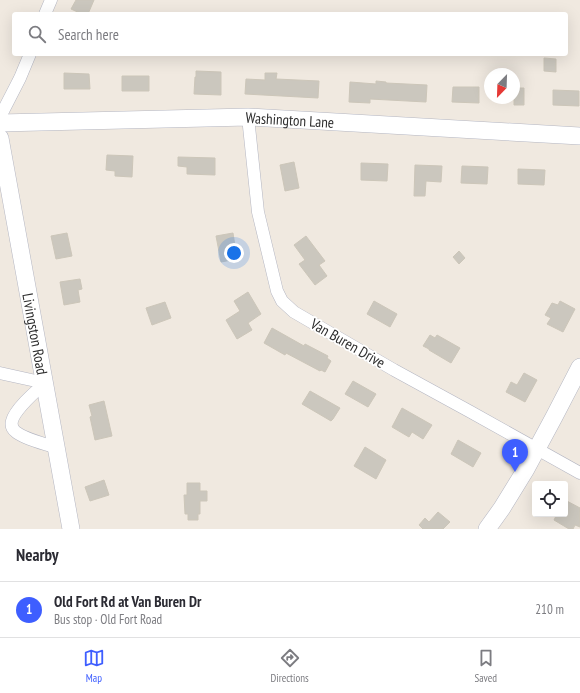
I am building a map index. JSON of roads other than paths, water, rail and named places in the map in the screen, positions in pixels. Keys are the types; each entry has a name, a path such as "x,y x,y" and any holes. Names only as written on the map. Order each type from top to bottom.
{"main road":[{"name":"Washington Lane","path":"0,123 248,117 580,136"},
{"name":"Livingston Road","path":"0,138 71,529"},
{"path":"487,529 502,508 537,449 580,367"}],"street":[{"path":"46,12 51,0"},
{"path":"0,117 20,78 29,56"},
{"name":"Van Buren Drive","path":"248,117 258,212 277,291 282,301 294,312 580,474"},
{"path":"0,373 45,383"},
{"path":"45,383 17,411 12,422 12,428 17,433 57,448"}],"place":[{"name":"Old Fort Rd at Van Buren Dr","path":"515,472"}]}
